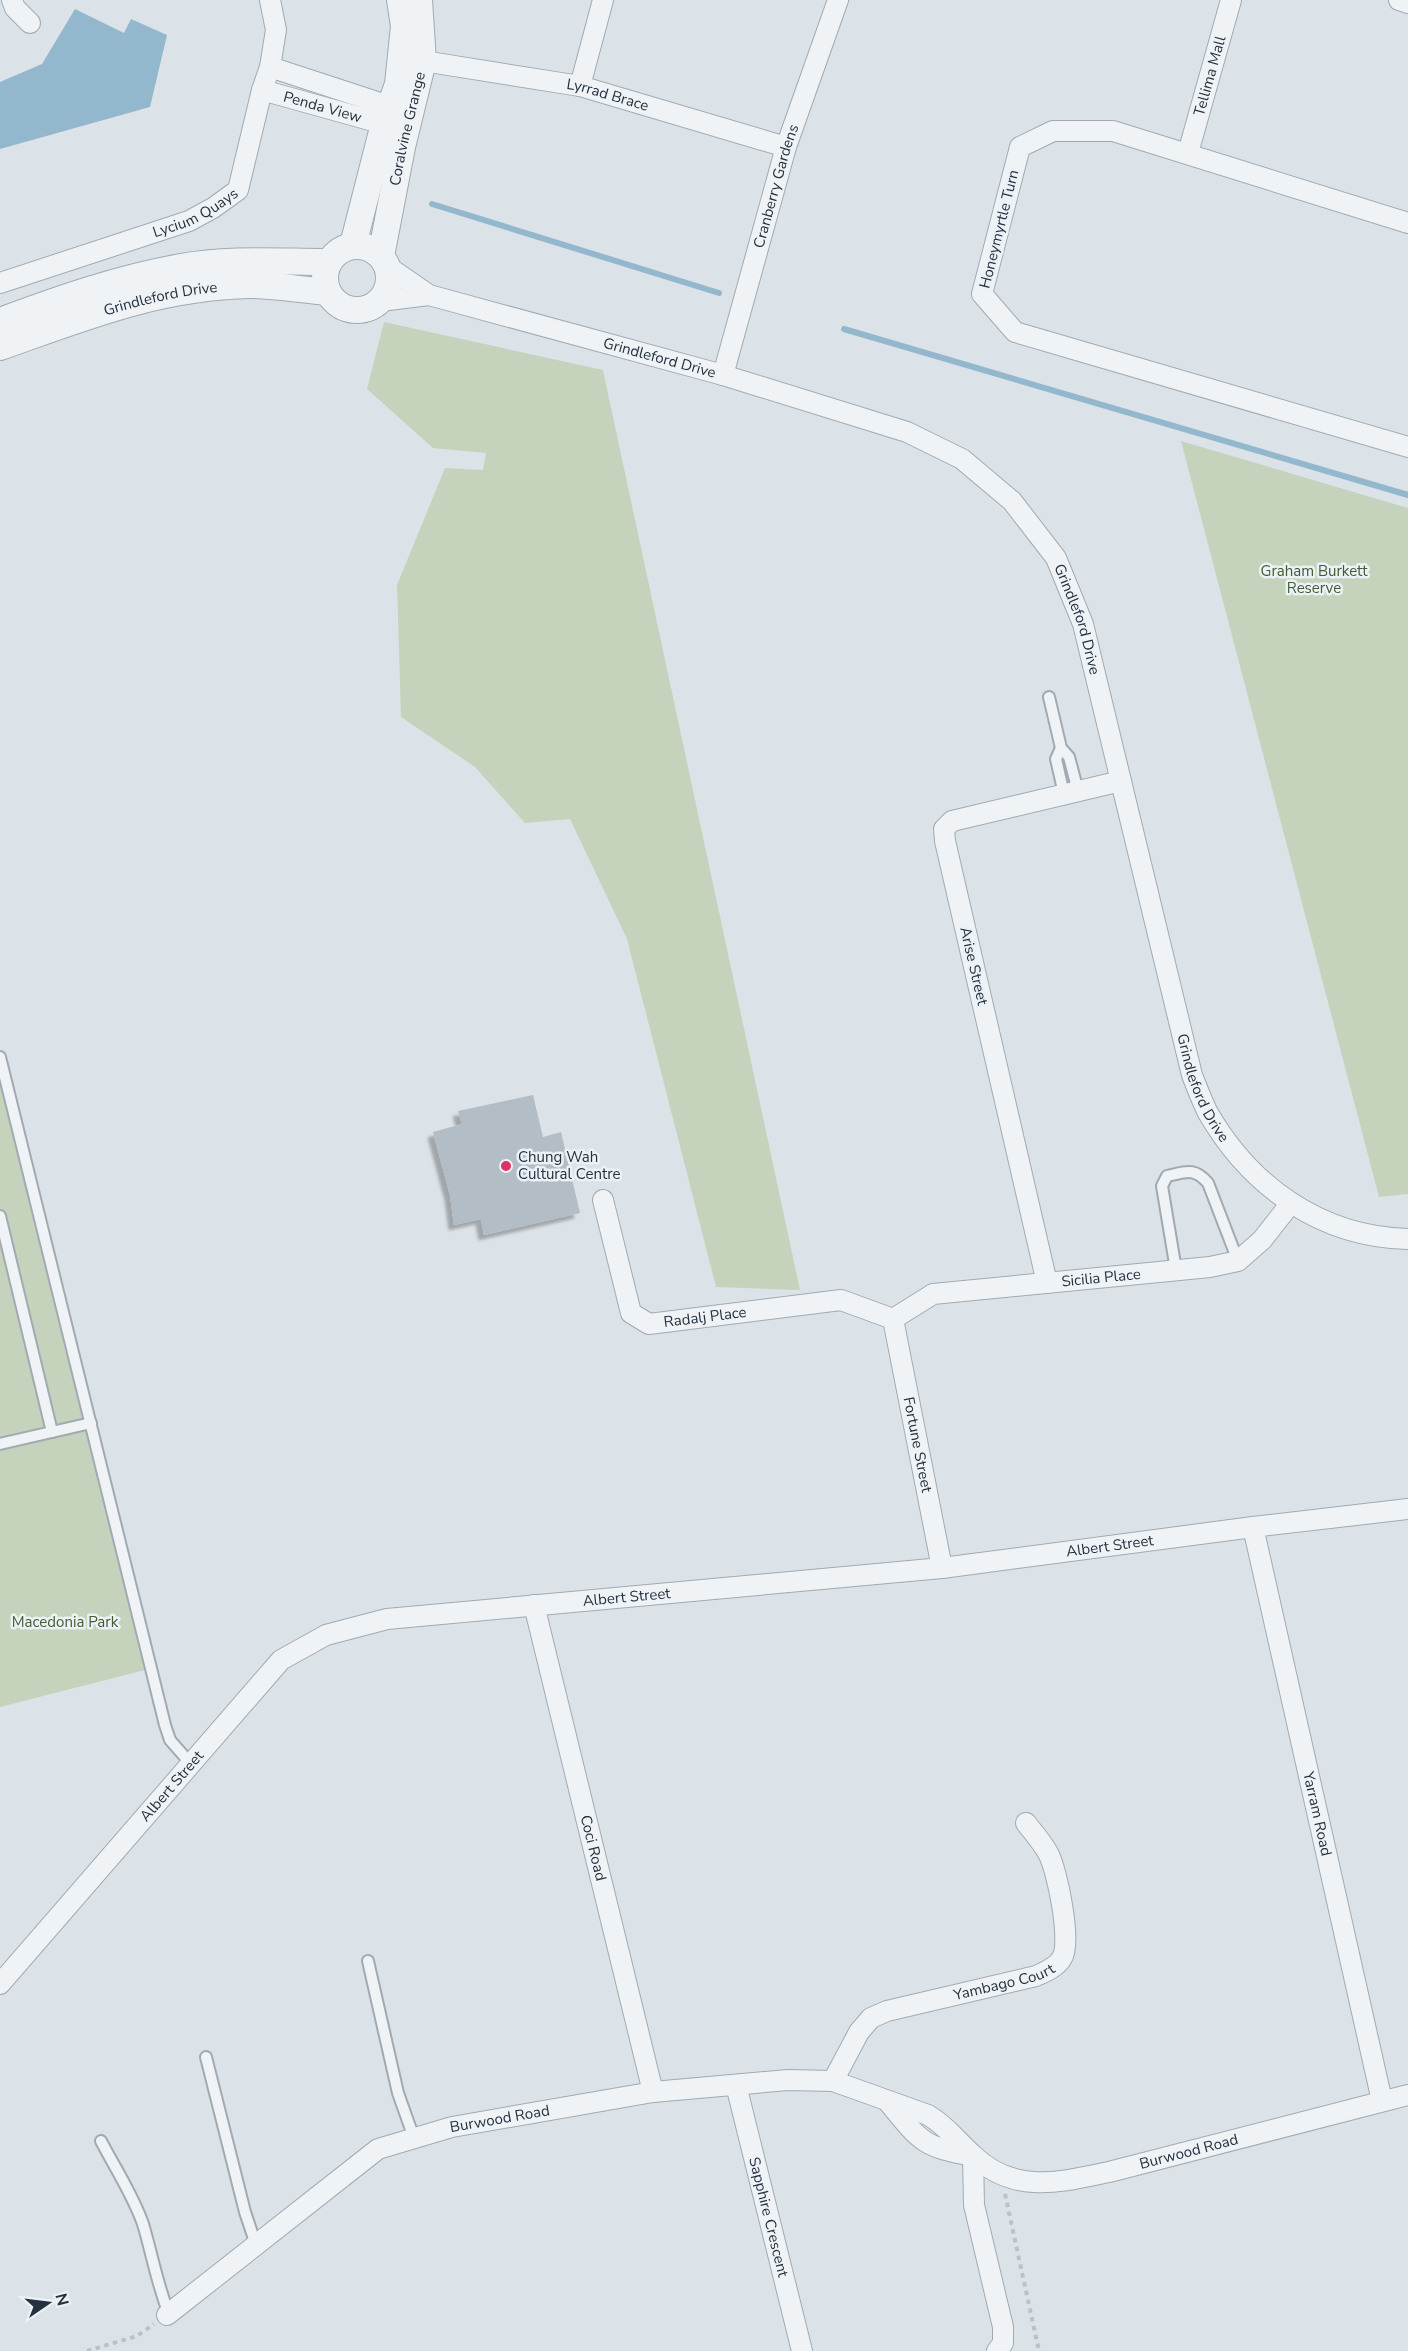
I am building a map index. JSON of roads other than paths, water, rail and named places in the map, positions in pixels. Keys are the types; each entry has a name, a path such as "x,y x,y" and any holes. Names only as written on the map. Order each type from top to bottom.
{"street":[{"path":"12,0 15,8 30,23"},
{"name":"Lycium Quays","path":"0,283 189,221 213,208 238,190 262,90 270,67 276,30 270,0"},
{"name":"Coralvine Grange","path":"354,245 387,115 398,84 404,26 400,0"},
{"name":"Coralvine Grange","path":"384,261 402,147 423,61 419,0"},
{"path":"580,86 603,0"},
{"name":"Cranberry Gardens","path":"723,375 786,147 838,0"},
{"name":"Tellima Mall","path":"1188,153 1231,0"},
{"path":"1399,0 1408,3"},
{"name":"Lyrrad Brace","path":"423,61 580,86 786,147"},
{"name":"Penda View","path":"270,67 387,115"},
{"name":"Penda View","path":"262,90 387,115"},
{"name":"Honeymyrtle Turn","path":"1408,224 1113,131 1053,131 1020,147 982,294 1016,332 1408,447"},
{"path":"328,292 325,272 328,262 335,254 354,245"},
{"name":"Grindleford Drive","path":"354,245 364,246 429,295 723,375 907,432 962,459 1012,501 1056,558 1083,624 1192,1075 1208,1112 1230,1147 1258,1179 1291,1203 1324,1222 1364,1233 1408,1239"},
{"path":"380,301 389,285 384,261"},
{"name":"Grindleford Drive","path":"0,321 48,303 124,280 183,266 226,262 328,262"},
{"name":"Grindleford Drive","path":"0,348 120,305 171,292 252,285 328,292 333,301 351,310 372,307 380,301 429,295"},
{"name":"Arise Street","path":"1047,1283 944,829 952,821 1121,781"},
{"name":"Radalj Place","path":"603,1200 631,1313 649,1324 841,1300 893,1318"},
{"name":"Sicilia Place","path":"893,1318 933,1294 1210,1267 1238,1261 1262,1240 1291,1203"},
{"name":"Fortune Street","path":"893,1318 942,1568"},
{"name":"Albert Street","path":"0,1984 281,1660 327,1635 387,1618 942,1568 1408,1509"},
{"name":"Yarram Road","path":"1253,1527 1382,2101"},
{"name":"Coci Road","path":"534,1605 653,2092"},
{"name":"Yambago Court","path":"833,2081 859,2032 871,2018 887,2011 1036,1976 1051,1969 1062,1958 1067,1944 1066,1926 1049,1854 1026,1823"},
{"name":"Burwood Road","path":"168,2314 378,2149 452,2127 653,2092 788,2080 833,2081 889,2103 914,2134 928,2145 943,2151 973,2156 1005,2176 1033,2184 1064,2181 1408,2095"},
{"name":"Sapphire Crescent","path":"736,2085 802,2351"},
{"path":"973,2156 974,2205 1003,2328 1003,2343 997,2351"}],"lane":[{"path":"1049,697 1061,748 1069,757 1071,793"},
{"path":"0,1057 165,1725 170,1740 191,1764"},
{"path":"1176,1270 1162,1186 1167,1176 1194,1171 1202,1175 1208,1183 1238,1261"},
{"path":"0,1216 52,1432"},
{"path":"0,1444 91,1423"},
{"path":"368,1961 398,2093 414,2138"},
{"path":"206,2057 245,2212 256,2245"},
{"path":"101,2141 126,2186 142,2224 168,2314"}],"water":[{"path":"75,9 124,33 131,19 167,35 150,107 0,149 0,82 42,64"}],"waterway":[{"path":"432,204 719,293"},
{"path":"844,329 1408,495"}],"place":[{"name":"Chung Wah Cultural Centre","path":"506,1166"}],"park label":[{"name":"Graham Burkett Reserve","path":"1314,580"},
{"name":"Macedonia Park","path":"65,1622"}]}
